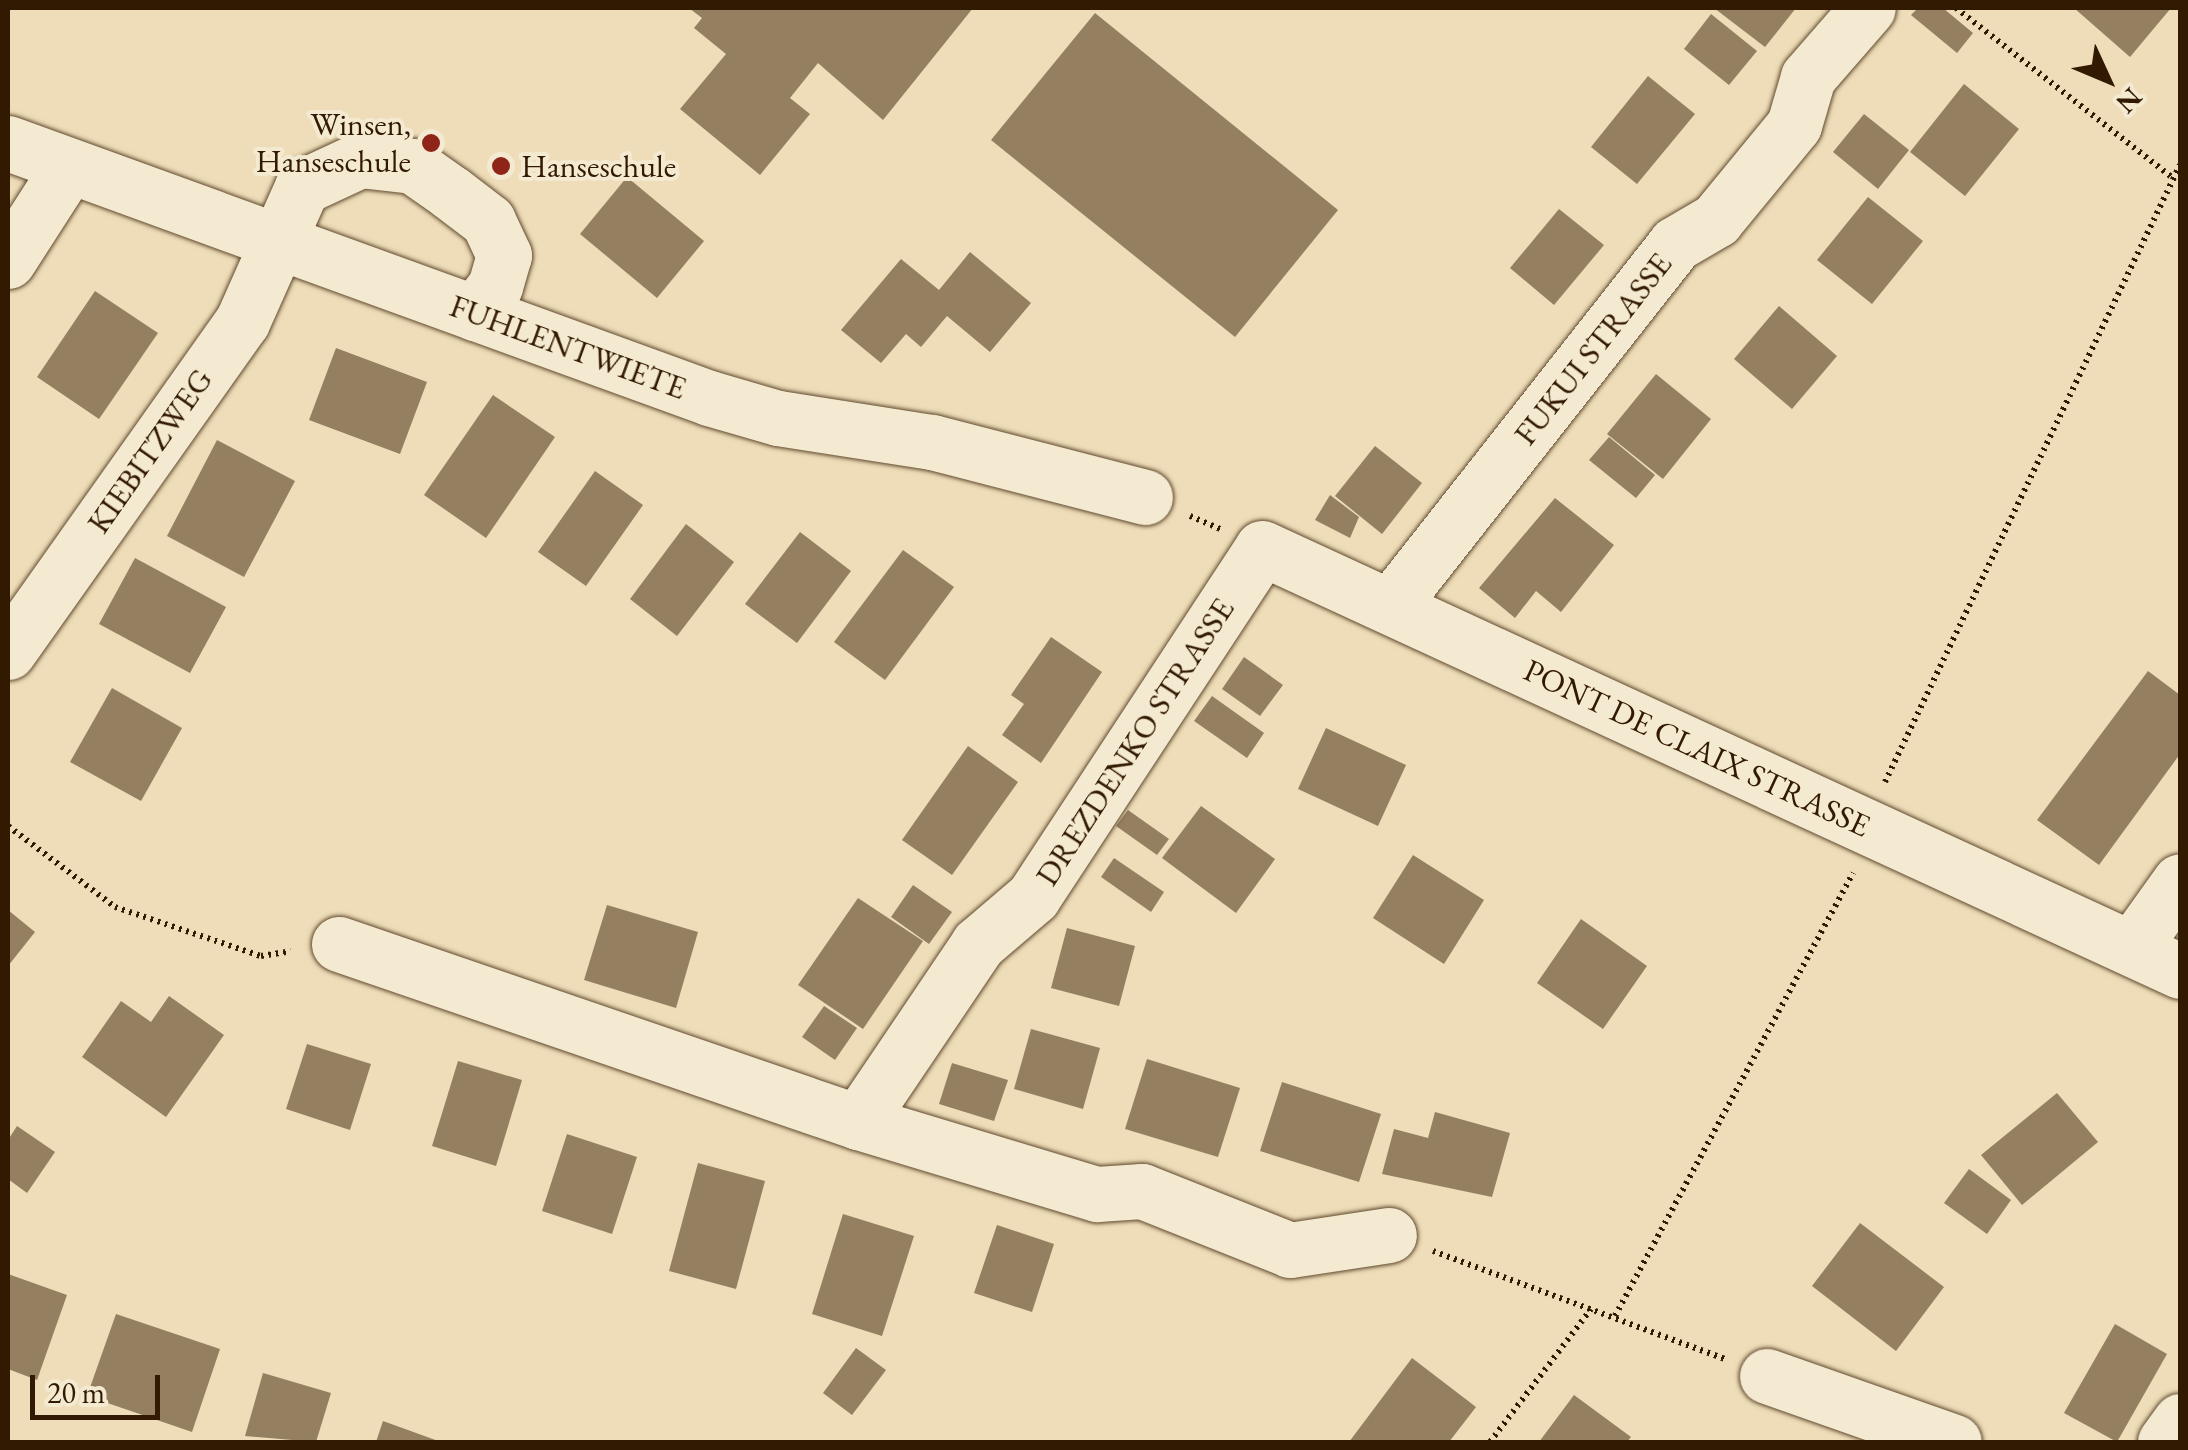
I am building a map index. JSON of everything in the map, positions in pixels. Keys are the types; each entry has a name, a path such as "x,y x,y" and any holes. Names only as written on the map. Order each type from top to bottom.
{"street":[{"name":"FUKUI STRASSE","path":"1392,604 1675,244 1716,220 1794,125 1808,77 1868,8"},
{"name":"FUHLENTWIETE","path":"8,143 475,313 778,418 932,442 1145,497"},
{"name":"KIEBITZWEG","path":"8,652 242,322 282,243 302,187 360,160 413,166 488,221 504,255 495,286 475,313"},
{"path":"8,261 69,166"},
{"name":"PONT DE CLAIX STRASSE","path":"1262,548 1392,604 2180,971"},
{"name":"DREZDENKO STRASSE","path":"858,1122 978,944 1034,897 1262,548"},
{"path":"2132,948 2180,880"},
{"path":"340,944 858,1122 1097,1194 1142,1191 1290,1250 1389,1235"},
{"path":"1766,1376 1954,1442"},
{"path":"2165,1442 2180,1422"}],"path":[{"path":"1956,8 2174,179"},
{"path":"1615,1316 1863,854 1880,791 2180,165"},
{"path":"1145,497 1262,548"},
{"path":"8,826 115,907 261,956"},
{"path":"1389,1235 1615,1316 1766,1376"},
{"path":"1490,1442 1591,1309"}],"building":[{"path":"689,8 973,8 883,120 818,63 790,98 810,114 760,175 680,109 726,54 694,28 702,18"},
{"path":"1714,8 1796,8 1765,47"},
{"path":"1918,8 1943,8 1973,33 1957,53 1911,15"},
{"path":"2074,8 2171,8 2130,57"},
{"path":"1095,13 1338,210 1235,337 991,140"},
{"path":"1711,14 1757,51 1729,85 1684,49"},
{"path":"1648,76 1695,114 1637,184 1591,147"},
{"path":"1964,84 2019,129 1965,196 1910,152"},
{"path":"1864,114 1909,150 1878,189 1833,152"},
{"path":"627,177 704,241 657,298 580,234"},
{"path":"1868,197 1923,241 1872,304 1817,260"},
{"path":"1559,209 1604,245 1554,305 1510,268"},
{"path":"970,252 1031,303 990,352 947,316 921,347 906,334 881,363 841,330 901,259 939,290"},
{"path":"95,291 158,333 99,419 37,377"},
{"path":"1779,306 1837,356 1792,409 1734,359"},
{"path":"336,348 427,382 400,454 309,420"},
{"path":"1656,374 1711,419 1663,479 1607,434"},
{"path":"493,395 555,437 486,538 424,495"},
{"path":"1609,437 1655,475 1636,498 1589,460"},
{"path":"217,440 295,481 244,577 167,536"},
{"path":"1375,446 1422,483 1382,534 1335,496"},
{"path":"595,471 643,505 586,586 538,552"},
{"path":"1330,495 1359,517 1350,538 1315,520"},
{"path":"1555,498 1614,545 1561,612 1536,591 1515,618 1479,588"},
{"path":"686,524 734,562 677,636 630,599"},
{"path":"800,532 851,571 797,643 745,604"},
{"path":"903,550 954,587 885,680 834,642"},
{"path":"135,558 226,607 190,673 99,624"},
{"path":"1051,637 1102,672 1041,763 1002,735 1024,704 1011,695"},
{"path":"1244,657 1283,685 1260,716 1222,689"},
{"path":"2148,671 2180,695 2180,754 2099,865 2037,820"},
{"path":"112,688 182,728 141,801 70,762"},
{"path":"1212,696 1264,733 1247,758 1194,721"},
{"path":"1326,728 1406,765 1378,826 1298,789"},
{"path":"968,746 1018,782 952,875 902,840"},
{"path":"1201,806 1275,859 1236,913 1162,858"},
{"path":"1128,810 1169,839 1157,855 1116,826"},
{"path":"1413,855 1484,900 1444,964 1373,918"},
{"path":"1114,858 1164,892 1151,912 1101,877"},
{"path":"913,885 952,912 929,944 891,917"},
{"path":"858,898 923,941 863,1029 798,985"},
{"path":"607,905 698,932 676,1008 584,980"},
{"path":"8,910 35,932 8,966"},
{"path":"1581,919 1647,966 1603,1029 1537,983"},
{"path":"1067,928 1135,946 1119,1006 1051,988"},
{"path":"169,996 224,1035 166,1117 82,1057 121,1001 151,1022"},
{"path":"824,1006 857,1028 835,1060 802,1037"},
{"path":"1031,1029 1100,1048 1083,1109 1014,1089"},
{"path":"307,1044 371,1064 350,1130 286,1109"},
{"path":"1147,1059 1240,1088 1218,1157 1125,1129"},
{"path":"458,1061 522,1080 496,1166 432,1146"},
{"path":"952,1063 1008,1080 994,1121 939,1104"},
{"path":"1282,1082 1381,1114 1359,1182 1260,1151"},
{"path":"2057,1093 2098,1142 2022,1205 1981,1155"},
{"path":"1435,1112 1510,1133 1492,1197 1382,1174 1394,1129 1428,1138"},
{"path":"17,1126 55,1152 27,1193 8,1179 8,1140"},
{"path":"567,1134 637,1157 612,1234 542,1211"},
{"path":"698,1163 765,1181 736,1289 669,1271"},
{"path":"1969,1169 2011,1200 1987,1234 1944,1203"},
{"path":"843,1214 914,1236 882,1336 812,1314"},
{"path":"1860,1223 1944,1287 1896,1351 1812,1286"},
{"path":"997,1225 1054,1244 1032,1312 974,1293"},
{"path":"8,1274 67,1295 37,1380 8,1369"},
{"path":"116,1314 220,1349 192,1432 87,1396"},
{"path":"2115,1324 2167,1354 2117,1442 2064,1413"},
{"path":"856,1348 886,1370 852,1415 823,1393"},
{"path":"1412,1358 1476,1407 1449,1442 1349,1442"},
{"path":"263,1373 331,1393 316,1442 245,1436"},
{"path":"1574,1395 1631,1437 1627,1442 1539,1442"},
{"path":"383,1421 441,1442 376,1442"}],"place":[{"name":"Winsen, Hanseschule","path":"431,143"},
{"name":"Hanseschule","path":"501,166"}]}
